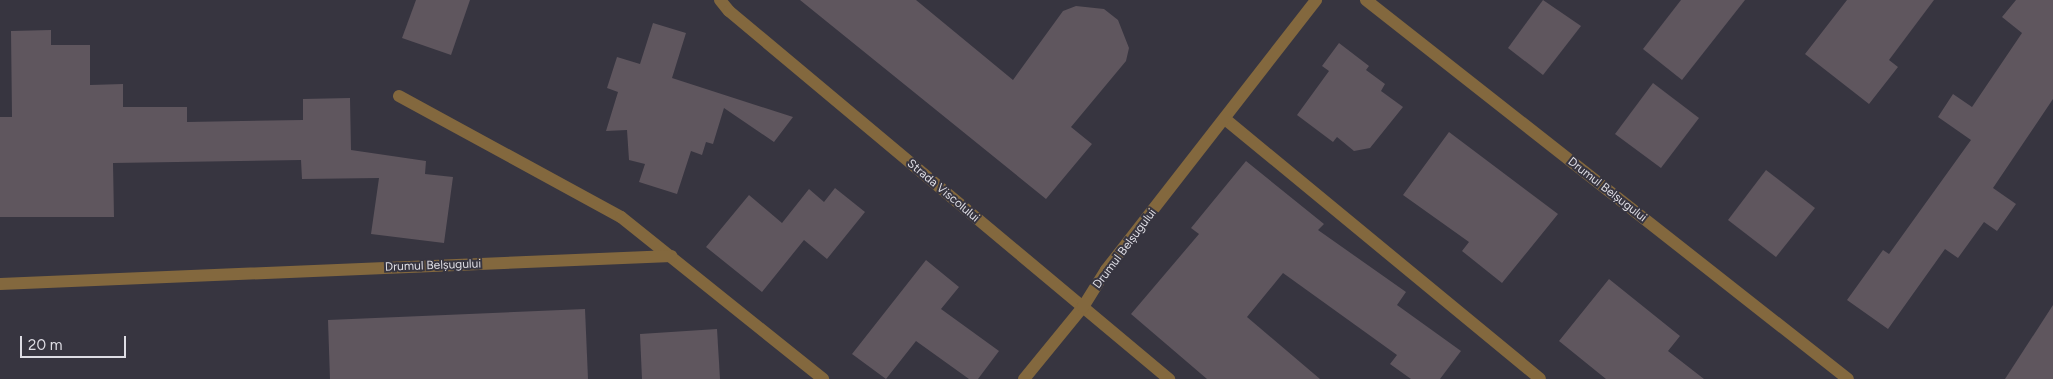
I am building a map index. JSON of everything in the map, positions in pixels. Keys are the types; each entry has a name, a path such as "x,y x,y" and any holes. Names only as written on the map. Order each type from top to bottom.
{"street":[{"name":"Strada Viscolului","path":"720,0 729,12 1169,379"},
{"name":"Drumul Belșugului","path":"1024,379 1083,307 1106,270 1316,0"},
{"name":"Drumul Belșugului","path":"1366,0 1848,379"},
{"path":"399,96 620,217 823,379"},
{"path":"1225,119 1540,379"},
{"name":"Drumul Belșugului","path":"0,284 671,256"}],"building":[{"path":"416,0 470,0 451,55 402,38"},
{"path":"800,0 916,0 1013,80 1063,11 1076,6 1104,9 1118,20 1129,48 1126,61 1071,127 1092,144 1046,199"},
{"path":"1543,0 1581,26 1543,75 1508,48"},
{"path":"1681,0 1745,0 1682,80 1643,49"},
{"path":"1847,0 1934,0 1889,60 1898,67 1869,104 1805,54"},
{"path":"2016,0 2053,0 2053,99 1993,188 2016,204 1997,231 1984,222 1958,258 1945,249 1888,329 1847,300 1883,250 1889,254 1971,140 1938,117 1953,94 1972,107 2022,33 2002,17"},
{"path":"653,23 686,33 672,78 793,117 774,142 724,108 713,144 706,142 702,155 691,151 677,194 639,182 645,164 629,160 627,130 606,131 618,92 607,88 617,57 640,64"},
{"path":"51,30 51,45 90,45 90,85 123,84 123,107 187,107 187,122 303,120 303,99 350,98 351,150 426,161 425,174 453,177 444,243 371,234 379,178 302,179 301,160 113,163 114,217 0,217 0,117 12,117 11,31"},
{"path":"1339,43 1369,66 1366,70 1385,84 1381,91 1403,107 1370,148 1354,151 1337,137 1333,142 1297,115 1329,71 1322,66"},
{"path":"1653,83 1699,118 1661,168 1615,134"},
{"path":"1449,132 1558,214 1502,283 1462,251 1469,242 1403,195"},
{"path":"1246,161 1324,224 1318,230 1406,292 1397,305 1461,351 1440,379 1411,379 1390,364 1397,355 1283,273 1247,317 1320,379 1207,379 1131,314 1199,234 1191,228"},
{"path":"1766,170 1815,208 1776,257 1728,220"},
{"path":"835,188 865,212 827,259 804,240 762,292 706,247 749,195 782,223 809,189 824,202"},
{"path":"926,260 959,287 941,309 999,351 978,379 969,379 916,341 886,379 852,354"},
{"path":"1609,279 1680,336 1668,351 1704,379 1606,379 1559,341"},
{"path":"2053,305 2053,379 2005,379"},
{"path":"585,309 588,379 330,379 328,320"},
{"path":"717,329 720,379 642,379 640,334"}]}
